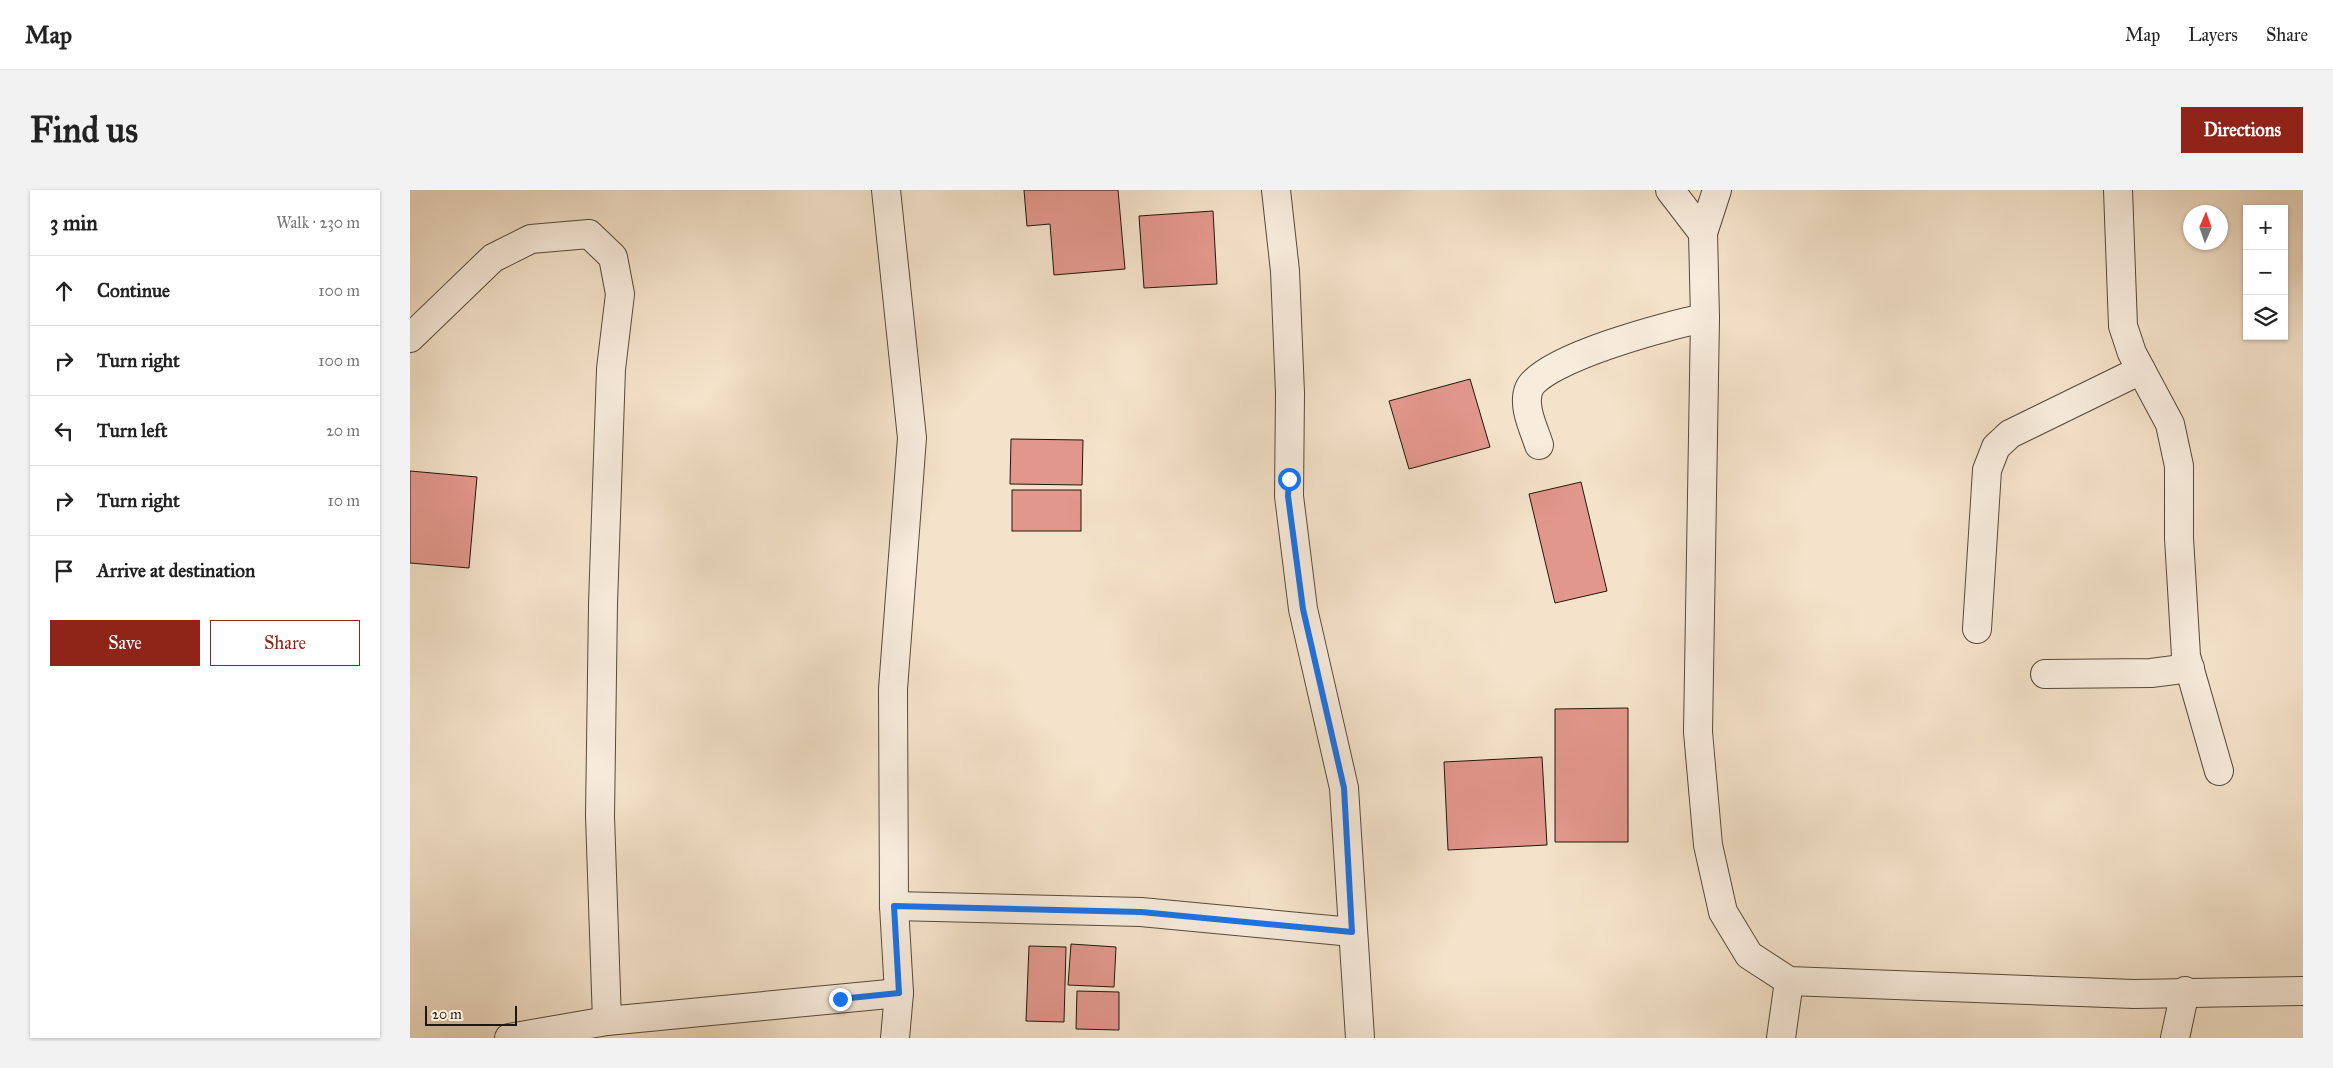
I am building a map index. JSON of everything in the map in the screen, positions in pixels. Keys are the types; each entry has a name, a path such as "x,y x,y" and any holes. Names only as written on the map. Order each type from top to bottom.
{"street":[{"path":"886,190 912,438 893,688 894,906 899,993 895,1038"},
{"path":"1276,190 1285,271 1290,393 1288,496 1303,609 1344,788 1360,1038"},
{"path":"1670,190 1703,233"},
{"path":"1717,190 1703,233 1704,318 1698,732 1708,845 1723,912 1749,955 1789,982 2134,994 2185,991 2303,991"},
{"path":"2118,190 2123,326 2132,353 2170,424 2179,466 2179,538 2186,656 2219,770"},
{"path":"410,338 492,258 530,239 590,234 613,257 620,294 610,379 602,604 600,816 607,1021"},
{"path":"1539,445 1527,404 1528,392 1532,383 1543,374 1599,348 1673,324 1704,318"},
{"path":"1977,630 1987,470 1996,447 2010,434 2141,370"},
{"path":"2045,674 2150,673 2190,668"},
{"path":"894,906 1141,912 1352,932"},
{"path":"1781,1038 1789,982"},
{"path":"2175,1038 2185,991"},
{"path":"509,1038 607,1021 899,993"}],"building":[{"path":"1024,190 1118,190 1125,269 1054,275 1050,224 1027,226"},
{"path":"1213,211 1217,284 1144,288 1139,216"},
{"path":"1470,379 1490,447 1409,469 1389,401"},
{"path":"1011,439 1083,440 1082,485 1010,484"},
{"path":"410,471 477,477 469,568 410,563"},
{"path":"1581,482 1607,591 1555,603 1529,494"},
{"path":"1012,490 1081,490 1081,531 1012,531"},
{"path":"1628,708 1628,842 1555,842 1555,709"},
{"path":"1542,757 1547,845 1448,850 1444,762"},
{"path":"1071,944 1116,947 1114,987 1068,985"},
{"path":"1029,946 1066,947 1064,1022 1026,1021"},
{"path":"1077,991 1119,992 1119,1030 1076,1029"}],"route":[{"path":"840,999 899,993 894,906 1141,912 1352,932 1344,788 1303,609 1288,496 1289,479"}]}
